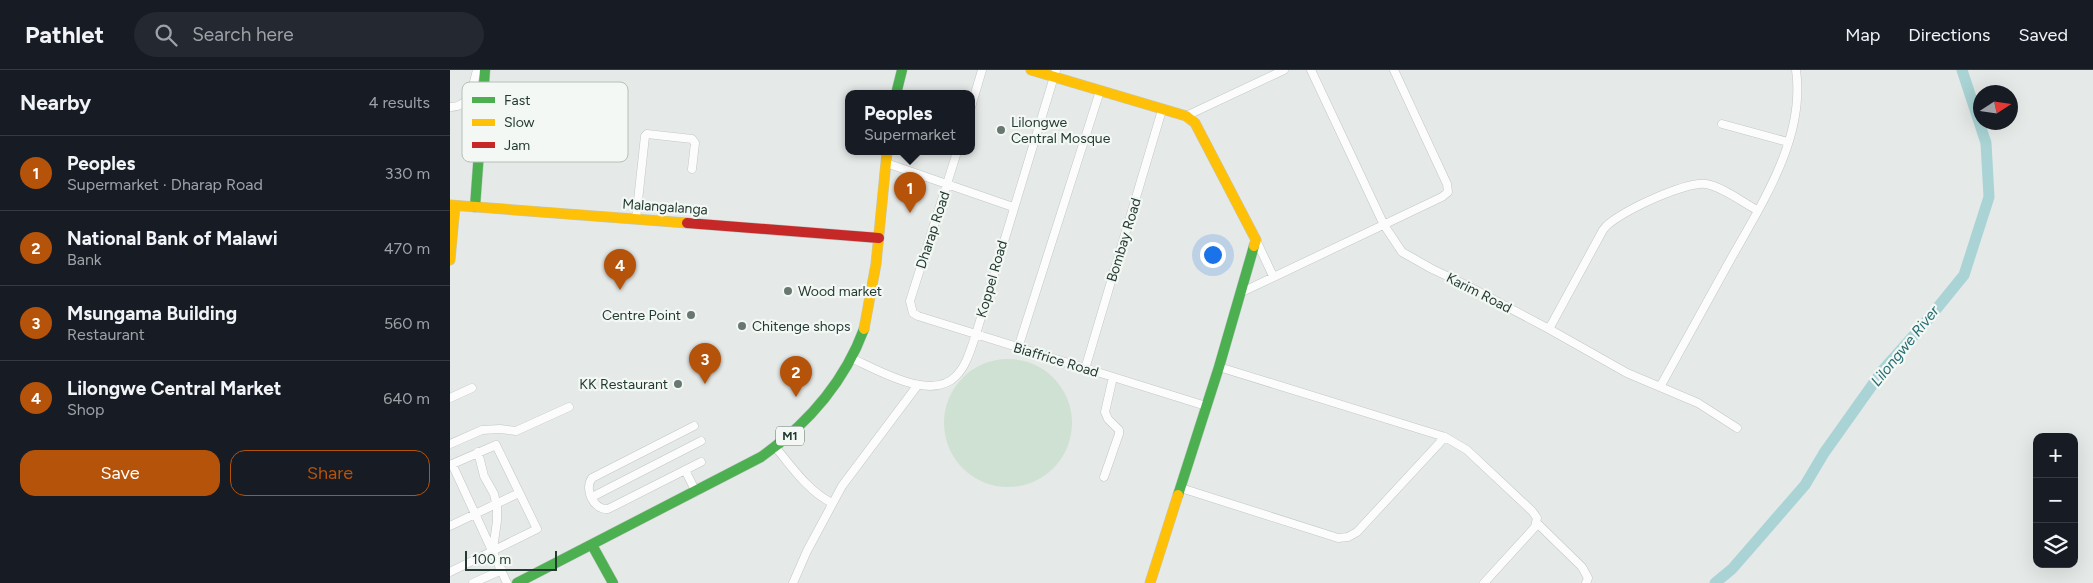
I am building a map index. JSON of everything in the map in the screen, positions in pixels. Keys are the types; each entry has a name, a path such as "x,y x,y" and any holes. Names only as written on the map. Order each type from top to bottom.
{"main road":[{"path":"897,90 902,70"},
{"path":"1031,70 1055,74 1100,92 1186,116 1201,131 1256,240 1219,367 1150,583"},
{"name":"M1","path":"517,583 537,579 592,545 696,492 776,448 816,411 851,358 866,320 878,238 887,155"},
{"path":"475,207 478,162"},
{"path":"450,260 453,206"},
{"name":"Malangalanga","path":"453,206 878,238"},
{"path":"592,545 613,583"}],"street":[{"path":"473,82 477,70"},
{"path":"975,94 982,70"},
{"path":"1186,116 1284,70"},
{"name":"Karim Road","path":"1311,70 1384,225 1402,252 1549,329 1598,358 1698,403 1737,428"},
{"path":"1242,292 1442,197 1448,192 1448,188 1394,70"},
{"path":"1660,387 1757,210 1780,164 1788,142 1796,108 1796,70"},
{"name":"Koppel Road","path":"851,358 917,386 942,385 957,375 968,357 976,334 1013,207 1055,74"},
{"path":"1018,348 1100,92"},
{"path":"450,107 462,104"},
{"name":"Bombay Road","path":"1085,369 1162,110"},
{"path":"1722,124 1788,142"},
{"path":"636,219 647,134 692,139 694,143 692,168"},
{"name":"Dharap Road","path":"910,308 910,301 956,155"},
{"path":"886,163 1013,207"},
{"path":"1549,329 1602,230 1613,219 1652,200 1696,184 1712,186 1757,210"},
{"path":"1256,240 1274,276"},
{"name":"Biaffrice Road","path":"910,308 918,316 1206,406"},
{"path":"1219,367 1445,438 1467,450 1535,514 1537,523 1582,567 1588,578 1586,583"},
{"path":"1104,477 1119,434 1119,430 1108,419 1105,412 1113,378"},
{"path":"793,583 832,503 851,473 917,386"},
{"path":"450,398 472,388"},
{"path":"450,444 482,430 500,429 516,431 569,407"},
{"path":"694,426 592,478 588,485 592,497 599,508 608,509 701,462"},
{"path":"1181,488 1338,538 1348,537 1358,532 1445,438"},
{"path":"592,497 701,441"},
{"path":"450,572 493,551 536,531 496,445 451,465 476,513 493,551 502,570 507,583"},
{"path":"776,448 812,489 832,503"},
{"path":"478,452 484,476 494,494 496,503 497,521 493,551"},
{"path":"685,470 696,492"},
{"path":"450,526 519,493"},
{"path":"1484,583 1537,523"},
{"path":"473,583 502,570"}],"green space":[{"path":"1008,359 1032,364 1053,378 1067,399 1072,423 1067,447 1053,468 1032,482 1008,487 984,482 963,468 949,447 944,423 949,399 963,378 984,364"}],"waterway":[{"name":"Lilongwe River","path":"1715,583 1732,569 1805,485 1824,453 1883,370 1964,275 1989,197 1986,143 1962,70"}],"traffic: fast":[{"path":"484,82 485,70"},
{"path":"897,90 902,70"},
{"path":"475,207 478,162"},
{"path":"1178,495 1219,367 1254,246"},
{"path":"517,583 761,457 794,431 823,401 846,367 864,329"},
{"path":"592,545 613,583"}],"traffic: slow":[{"path":"1031,70 1186,116 1195,123 1256,240 1254,246"},
{"path":"864,329 876,264 887,155"},
{"path":"450,205 687,223"},
{"path":"450,260 455,206"},
{"path":"1150,583 1178,495"}],"traffic: jam":[{"path":"687,223 879,238"}],"place":[{"name":"Lilongwe Central Mosque","path":"1001,130"},
{"name":"Peoples","path":"910,213"},
{"name":"Lilongwe Central Market","path":"620,290"},
{"name":"Wood market","path":"788,291"},
{"name":"Centre Point","path":"691,315"},
{"name":"Chitenge shops","path":"742,326"},
{"name":"KK Restaurant","path":"678,384"},
{"name":"Msungama Building","path":"705,384"},
{"name":"National Bank of Malawi","path":"796,397"}]}
